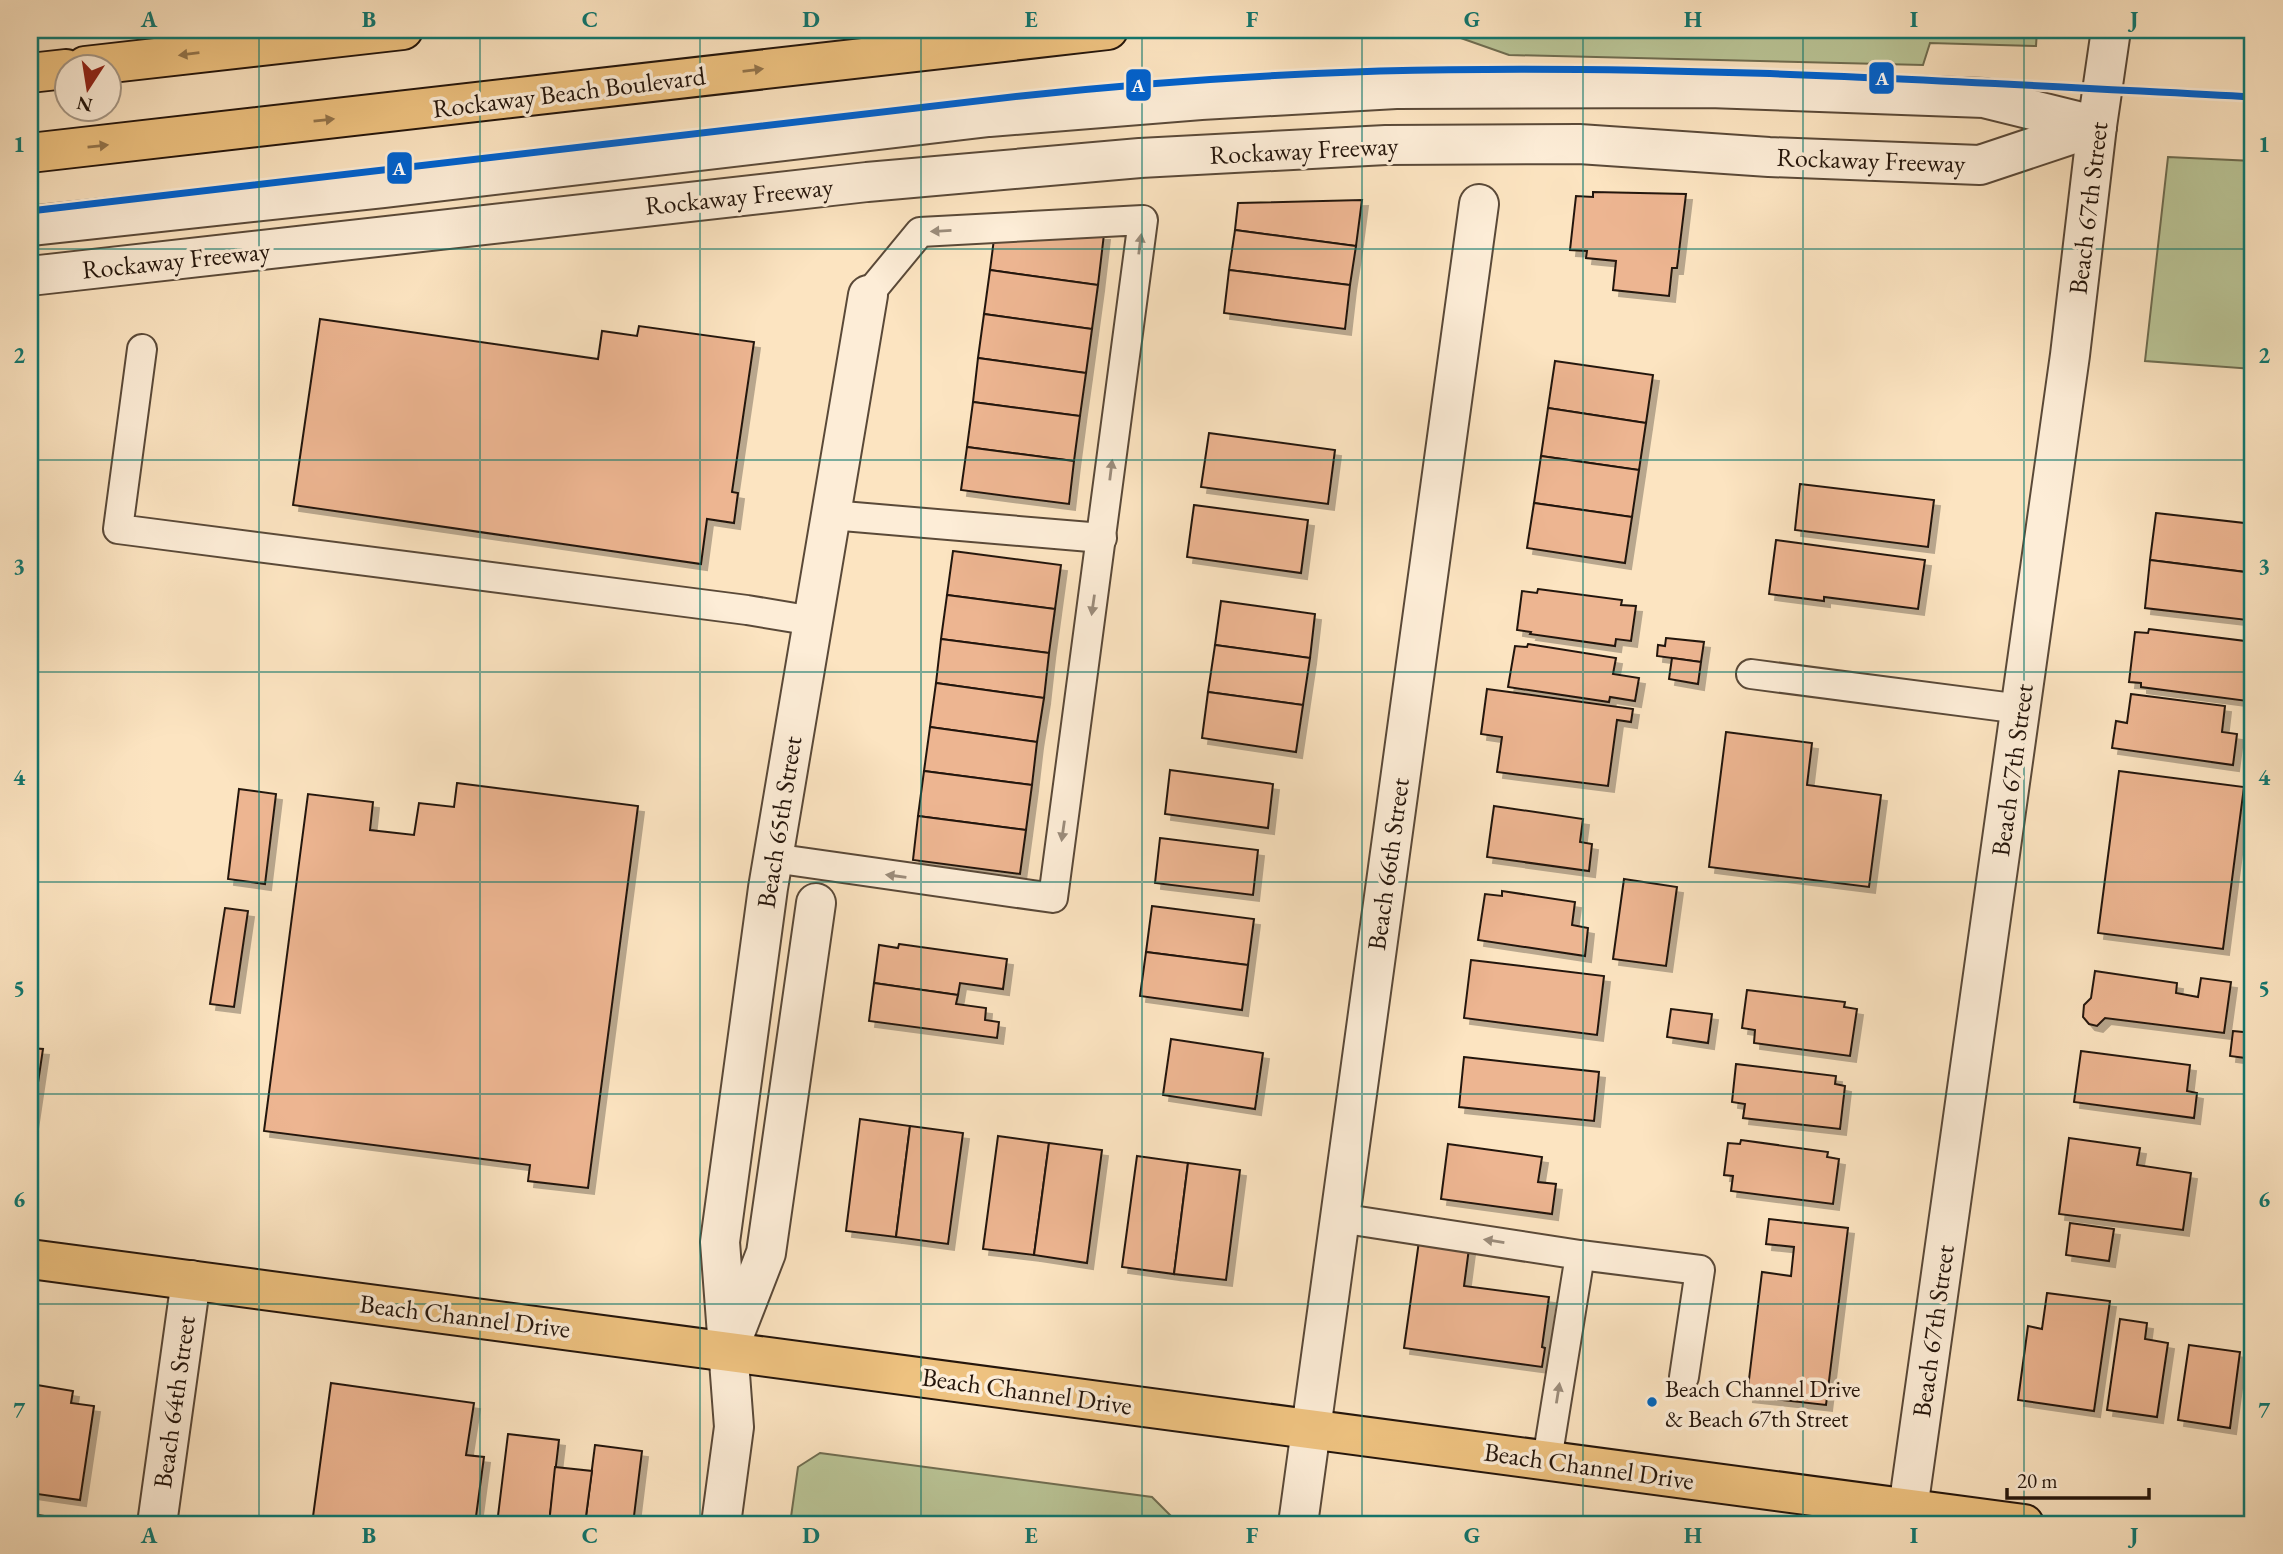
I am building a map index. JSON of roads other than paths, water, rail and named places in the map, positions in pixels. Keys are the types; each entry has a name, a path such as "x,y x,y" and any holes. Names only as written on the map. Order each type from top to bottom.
{"main road":[{"name":"Rockaway Beach Boulevard","path":"30,153 920,40 1108,30"},
{"path":"122,62 382,31"},
{"path":"30,73 52,71"},
{"name":"Beach Channel Drive","path":"30,1259 1547,1460 1907,1519 2024,1524"}],"street":[{"name":"Beach 67th Street","path":"1907,1519 2075,316 2111,30"},
{"name":"Rockaway Freeway","path":"30,226 383,188 989,117 1201,100 1396,89 1709,88 1984,98 2097,126"},
{"name":"Rockaway Freeway","path":"30,276 867,182 1140,158 1386,145 1580,144 1769,157 1980,164 2097,126"},
{"name":"Beach 66th Street","path":"1298,1524 1479,204"},
{"name":"Beach 65th Street","path":"721,1524 734,1427 720,1241 773,858 869,295"},
{"name":"Beach 65th Street","path":"728,1351 766,1253 816,903"},
{"name":"Beach 64th Street","path":"157,1524 191,1280"}],"lane":[{"path":"773,858 1054,898 1143,220 920,232 869,295"},
{"path":"142,349 118,529 813,621"},
{"path":"831,515 1102,538"},
{"path":"1751,674 2021,709"},
{"path":"1339,1218 1580,1255 1700,1269 1684,1377"},
{"path":"1547,1460 1580,1255"}],"place":[{"name":"Beach Channel Drive & Beach 67th Street","path":"1652,1402"}]}
